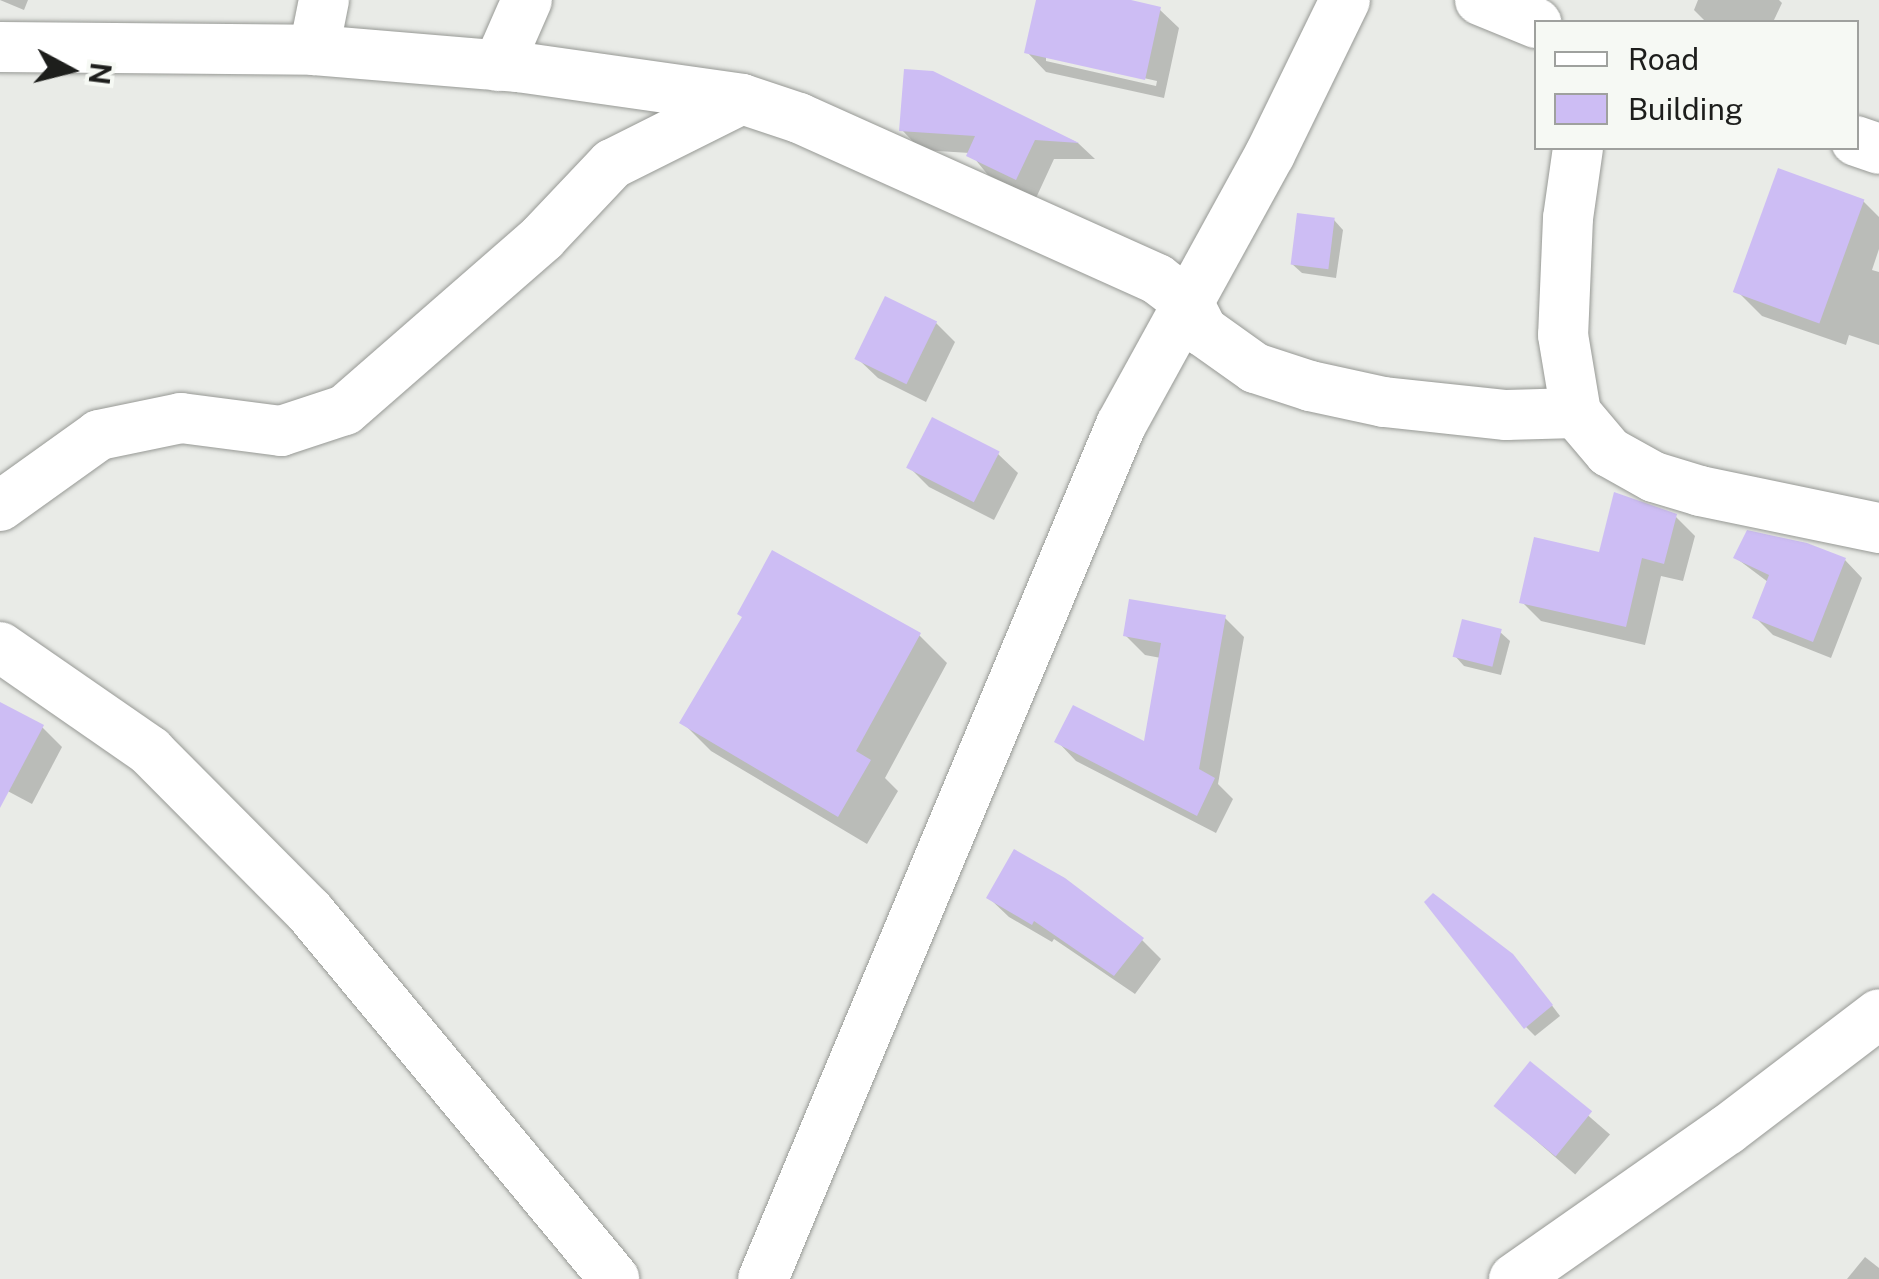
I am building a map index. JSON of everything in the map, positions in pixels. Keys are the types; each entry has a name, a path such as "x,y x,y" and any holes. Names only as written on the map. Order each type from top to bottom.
{"street":[{"path":"314,50 324,0"},
{"path":"498,66 528,0"},
{"path":"762,1279 1121,425 1270,154 1345,0"},
{"path":"1480,0 1534,22"},
{"path":"0,47 314,50 498,66 742,99 799,118 1124,262 1188,302 1204,331 1227,352 1254,368 1310,386 1439,409 1506,415 1576,413"},
{"path":"0,506 99,435 181,418 281,431 345,410 542,238 612,164 742,99"},
{"path":"1578,150 1568,218 1563,335 1576,413 1609,452 1654,476 1700,492 1879,528"},
{"path":"0,647 150,750 309,912 614,1279"},
{"path":"1514,1279 1727,1130 1879,1014"}],"building":[{"path":"1036,0 1131,0 1161,7 1145,80 1024,53"},
{"path":"904,69 933,71 1079,143 1035,140 1016,180 966,156 975,136 899,131"},
{"path":"1778,168 1864,199 1819,324 1733,292"},
{"path":"1297,213 1335,218 1328,269 1291,265"},
{"path":"885,296 937,321 906,384 854,359"},
{"path":"932,417 1000,452 974,502 906,468"},
{"path":"1614,492 1677,514 1664,564 1642,558 1626,627 1519,603 1534,537 1599,552"},
{"path":"1747,530 1807,543 1846,558 1813,642 1752,618 1769,575 1733,558"},
{"path":"772,550 921,633 856,751 871,760 838,817 679,723 742,617 737,614"},
{"path":"1129,599 1226,615 1199,769 1215,778 1197,816 1054,742 1073,705 1144,741 1161,643 1123,636"},
{"path":"1462,619 1502,629 1492,667 1453,657"},
{"path":"0,702 44,725 0,808"},
{"path":"1014,849 1065,878 1144,938 1114,976 1034,921 1032,925 986,898"},
{"path":"1433,893 1513,954 1553,1005 1524,1029 1424,902"},
{"path":"1530,1061 1592,1111 1556,1156 1493,1106"}]}
